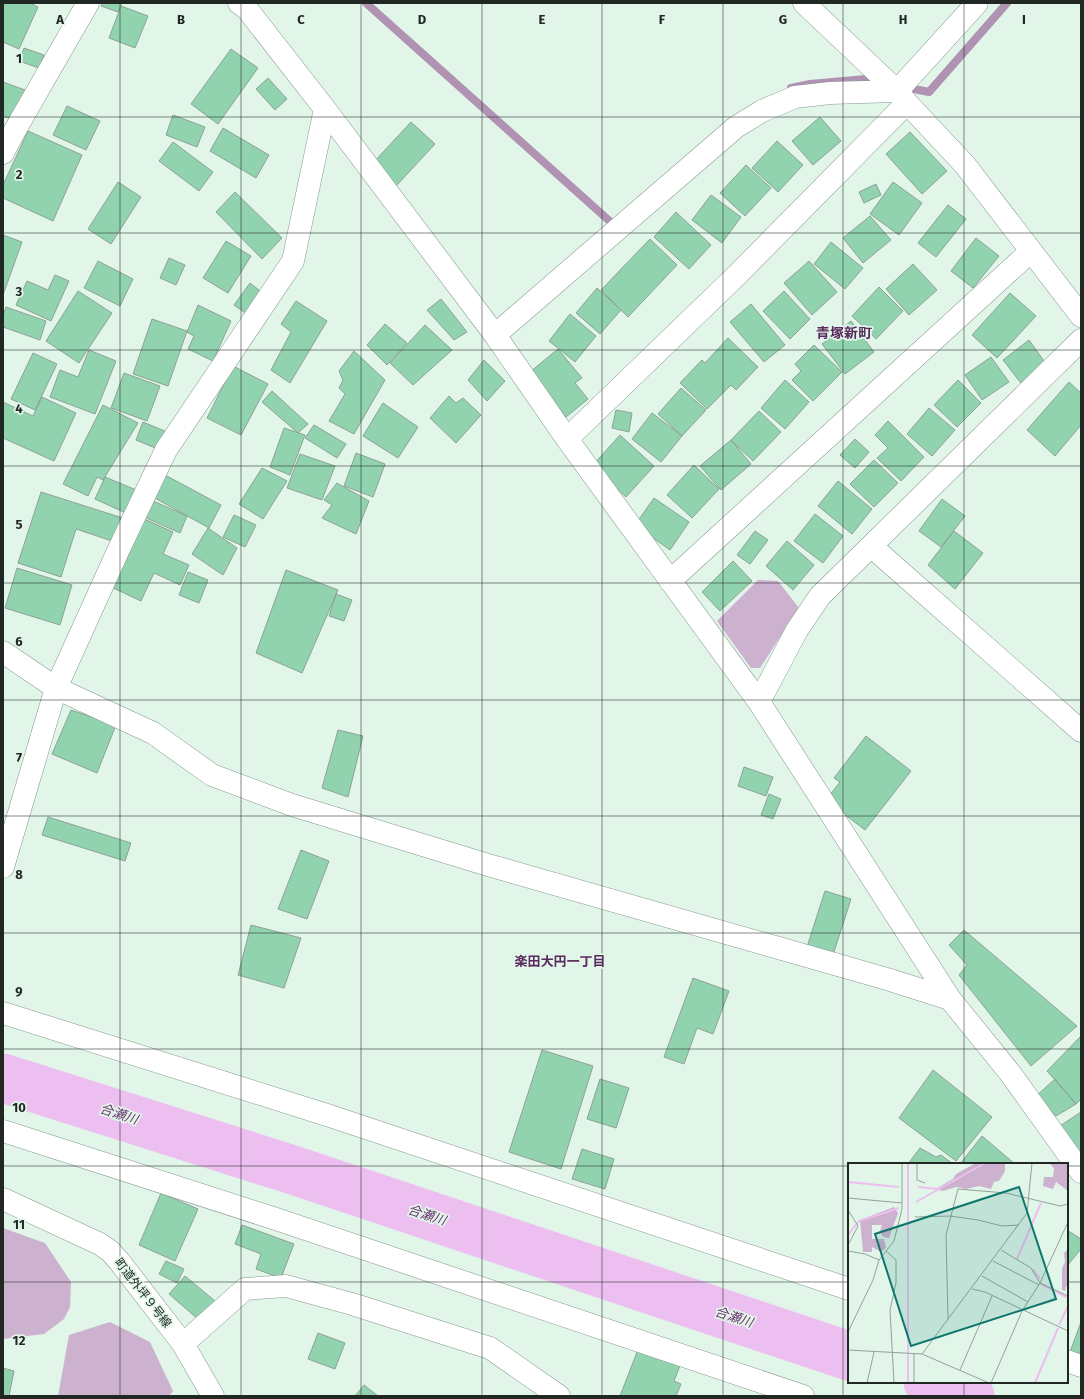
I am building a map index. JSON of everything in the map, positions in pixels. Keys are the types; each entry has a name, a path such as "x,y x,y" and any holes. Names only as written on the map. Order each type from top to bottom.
{"street":[{"path":"3,153 22,116 88,3"},
{"path":"239,3 247,9 325,109 495,335 567,439 759,702 950,999 1010,1073 1081,1172"},
{"path":"804,3 902,97 965,165 1030,252 1081,316"},
{"path":"567,439 737,275 902,97 977,3"},
{"path":"495,335 736,127 762,111 795,97 830,93 902,97"},
{"path":"3,867 56,688 166,450 293,261 325,109"},
{"path":"670,581 1030,252"},
{"path":"759,702 797,630 820,596 1081,340"},
{"path":"871,546 1081,731"},
{"path":"3,652 56,688 154,733 212,775 292,805 488,865 887,979 950,999"},
{"path":"3,1013 327,1115 848,1289"},
{"path":"3,1131 276,1219 803,1396"},
{"name":"町道外坪９号線","path":"3,1199 100,1244 110,1251 183,1344 213,1396"},
{"path":"183,1344 245,1289 286,1286 352,1304 490,1348 559,1396"},
{"path":"1068,1361 1081,1366"}],"shaded area":[{"path":"758,580 778,581 799,608 760,668 751,668 717,621"},
{"path":"3,1228 45,1243 71,1282 70,1307 64,1319 44,1334 3,1339"},
{"path":"110,1322 150,1342 173,1391 169,1396 58,1396 69,1335"}],"building":[{"path":"3,3 30,3 38,7 19,49 3,42"},
{"path":"103,3 122,3 118,12 101,6"},
{"path":"121,6 148,16 135,48 109,38"},
{"path":"24,48 44,55 39,68 19,61"},
{"path":"231,49 258,68 218,124 191,104"},
{"path":"268,78 287,99 275,110 256,89"},
{"path":"3,82 25,90 14,120 3,116"},
{"path":"67,106 100,121 86,150 53,135"},
{"path":"173,115 205,127 197,147 166,135"},
{"path":"820,117 841,141 813,165 792,141"},
{"path":"411,122 435,144 396,186 372,164"},
{"path":"223,128 269,155 256,178 210,151"},
{"path":"28,131 82,155 53,221 3,198 3,185"},
{"path":"910,132 947,171 922,194 886,154"},
{"path":"777,141 803,165 778,192 752,168"},
{"path":"173,142 213,172 199,191 159,161"},
{"path":"746,165 771,188 745,216 720,193"},
{"path":"118,182 141,197 111,244 88,229"},
{"path":"893,182 922,203 899,235 870,214"},
{"path":"876,184 881,195 864,203 859,192"},
{"path":"235,192 282,238 262,259 216,212"},
{"path":"711,195 741,217 722,243 692,220"},
{"path":"948,205 966,219 936,257 918,243"},
{"path":"676,212 711,245 689,269 654,237"},
{"path":"870,216 891,240 863,263 843,238"},
{"path":"3,235 22,242 3,295"},
{"path":"976,238 999,256 973,288 951,271"},
{"path":"650,239 677,265 628,317 601,290"},
{"path":"226,241 251,256 228,293 203,278"},
{"path":"831,242 863,268 845,289 814,264"},
{"path":"169,258 185,265 176,285 160,278"},
{"path":"98,261 133,279 120,306 84,288"},
{"path":"809,261 837,292 812,315 784,283"},
{"path":"913,264 937,290 909,315 886,289"},
{"path":"55,275 69,281 51,321 16,305 27,281 48,290"},
{"path":"250,283 264,294 248,315 234,305"},
{"path":"879,287 903,311 876,339 852,316"},
{"path":"597,288 621,310 600,334 576,313"},
{"path":"78,291 112,313 79,363 46,341"},
{"path":"784,291 810,319 790,339 763,311"},
{"path":"1010,293 1036,316 997,358 972,335"},
{"path":"441,299 467,332 454,340 427,310"},
{"path":"296,301 327,321 290,383 271,370 291,332 281,324"},
{"path":"751,304 785,345 764,362 730,322"},
{"path":"198,305 231,321 213,361 188,349 194,336 187,332"},
{"path":"6,307 46,321 40,340 3,327 3,316"},
{"path":"570,314 596,336 575,362 549,341"},
{"path":"152,319 187,331 168,386 133,374"},
{"path":"851,321 874,352 845,374 822,344"},
{"path":"385,324 407,343 387,365 367,345"},
{"path":"425,325 452,350 413,385 390,363"},
{"path":"728,338 758,367 736,390 731,385 707,409 680,383 702,360 705,363"},
{"path":"1029,340 1049,368 1024,387 1003,360"},
{"path":"814,345 842,372 813,401 792,380 801,371 795,364"},
{"path":"558,349 582,378 575,383 588,399 566,417 530,372"},
{"path":"89,350 116,361 95,414 50,397 60,370 78,377"},
{"path":"354,351 385,380 354,434 329,421 345,394 339,388 343,380 339,371"},
{"path":"33,353 57,364 35,410 11,399"},
{"path":"991,357 1009,382 982,400 965,375"},
{"path":"484,360 505,381 487,401 468,380"},
{"path":"233,366 268,384 241,435 207,418"},
{"path":"124,373 160,386 147,421 111,408"},
{"path":"785,380 809,402 785,429 761,408"},
{"path":"958,380 981,403 957,427 934,405"},
{"path":"1069,382 1081,393 1081,425 1055,456 1027,430"},
{"path":"681,388 706,410 682,436 658,414"},
{"path":"272,391 308,424 298,433 262,402"},
{"path":"449,396 456,403 463,398 481,415 456,443 430,418"},
{"path":"42,397 76,413 54,461 3,438 3,402 33,416"},
{"path":"383,403 418,427 398,458 363,436"},
{"path":"103,405 138,423 103,480 97,477 88,496 63,484"},
{"path":"929,408 955,430 932,456 907,434"},
{"path":"616,410 632,413 629,432 612,428"},
{"path":"759,411 781,432 753,461 731,440"},
{"path":"652,413 682,436 661,462 632,439"},
{"path":"888,421 924,457 901,481 877,458 888,448 875,435"},
{"path":"143,422 172,434 165,452 136,440"},
{"path":"314,425 346,444 337,458 305,438"},
{"path":"284,428 305,435 290,475 270,467"},
{"path":"620,435 654,466 626,497 592,466"},
{"path":"855,439 869,452 855,468 840,455"},
{"path":"731,440 751,464 721,490 700,466"},
{"path":"356,453 385,464 373,497 344,486"},
{"path":"300,454 335,466 322,500 287,488"},
{"path":"874,460 898,483 874,507 850,484"},
{"path":"694,465 719,489 692,518 667,495"},
{"path":"262,468 287,481 263,519 239,504"},
{"path":"165,475 221,505 209,528 153,497"},
{"path":"105,477 141,492 130,515 95,499"},
{"path":"838,481 872,509 852,534 818,506"},
{"path":"337,483 369,501 356,534 322,518 332,505 324,500"},
{"path":"41,492 129,520 121,544 76,529 61,577 18,563"},
{"path":"654,498 689,522 670,550 635,525"},
{"path":"942,499 965,516 941,547 919,531"},
{"path":"151,500 187,516 180,533 144,517"},
{"path":"815,514 843,536 823,563 794,541"},
{"path":"234,515 256,525 245,547 223,537"},
{"path":"142,518 173,532 163,554 189,565 180,585 154,573 141,601 111,587"},
{"path":"208,528 237,548 223,575 192,554"},
{"path":"755,531 768,540 750,564 737,555"},
{"path":"954,531 983,553 955,589 928,565"},
{"path":"787,541 814,565 793,590 766,566"},
{"path":"733,561 752,581 720,611 702,592"},
{"path":"17,568 72,585 60,625 5,608"},
{"path":"286,570 338,590 302,673 256,653"},
{"path":"188,572 208,580 199,603 179,595"},
{"path":"336,594 352,600 344,621 329,616"},
{"path":"71,710 116,725 97,773 52,754"},
{"path":"338,730 363,736 348,797 322,788"},
{"path":"866,736 911,771 865,830 826,800 840,782 834,778"},
{"path":"744,767 773,777 766,796 738,786"},
{"path":"769,794 781,799 773,819 761,815"},
{"path":"48,817 131,843 125,861 42,835"},
{"path":"301,850 329,861 307,919 278,909"},
{"path":"825,891 851,899 832,958 806,950"},
{"path":"251,925 301,938 284,988 238,975"},
{"path":"964,930 1077,1026 1031,1066 959,975 967,965 949,945"},
{"path":"693,978 729,991 713,1034 697,1028 684,1064 664,1057"},
{"path":"1081,1036 1081,1099 1076,1104 1047,1071"},
{"path":"542,1050 593,1066 561,1169 509,1152"},
{"path":"933,1070 992,1117 956,1161 899,1118"},
{"path":"600,1079 629,1088 616,1128 587,1119"},
{"path":"1055,1079 1076,1104 1056,1116 1035,1097"},
{"path":"1081,1112 1081,1153 1060,1126"},
{"path":"982,1136 1014,1163 961,1163"},
{"path":"920,1148 936,1157 941,1155 952,1163 909,1163"},
{"path":"582,1149 614,1159 605,1189 572,1179"},
{"path":"161,1193 198,1209 175,1261 139,1245"},
{"path":"242,1225 294,1244 281,1278 256,1269 261,1254 235,1244"},
{"path":"1068,1231 1081,1239 1081,1249 1068,1265"},
{"path":"166,1261 184,1269 177,1283 159,1274"},
{"path":"185,1276 215,1301 199,1320 169,1294"},
{"path":"1081,1322 1081,1356 1070,1352"},
{"path":"318,1333 345,1343 335,1369 308,1359"},
{"path":"639,1347 681,1363 674,1381 681,1384 676,1396 620,1396"},
{"path":"3,1368 14,1371 9,1396 3,1396"},
{"path":"364,1385 378,1396 355,1396"}],"waterway":[{"path":"366,3 614,225 617,223"},
{"path":"904,87 929,92 1007,3"},
{"path":"791,88 810,84 866,79 879,82"},
{"name":"合瀬川","path":"3,1078 293,1170 848,1356"},
{"name":"合瀬川","path":"931,1383 970,1396"}],"district":[{"name":"青塚新町","path":"844,333"},
{"name":"楽田大円一丁目","path":"560,961"}]}
